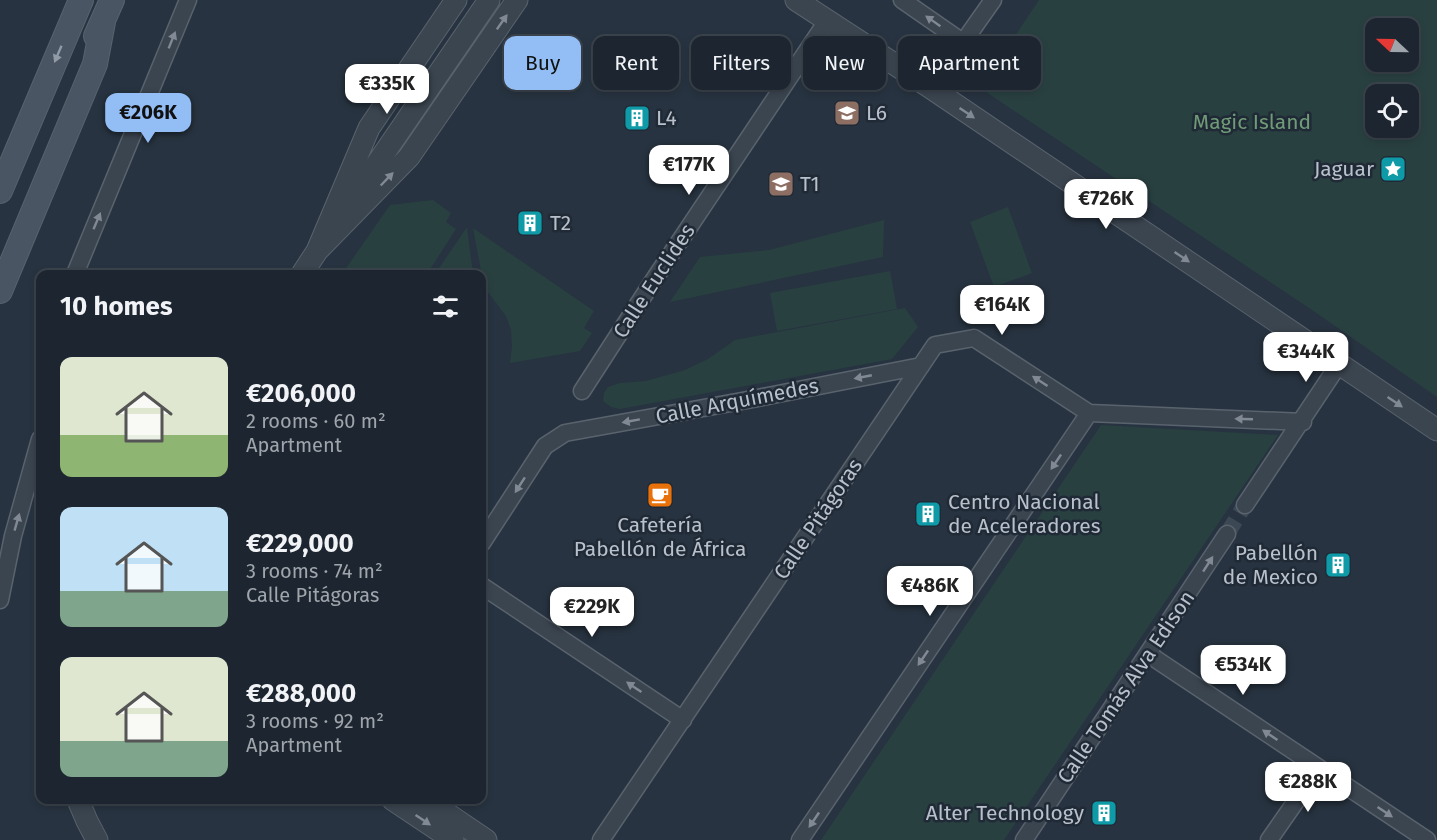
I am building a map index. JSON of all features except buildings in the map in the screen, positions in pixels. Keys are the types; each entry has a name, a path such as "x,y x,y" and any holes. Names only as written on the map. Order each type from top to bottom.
{"main road":[{"path":"0,191 81,0"},
{"path":"0,257 82,61 108,11"},
{"path":"0,291 95,64 108,11"}],"street":[{"path":"77,270 189,0"},
{"path":"317,251 369,128 456,0"},
{"path":"305,270 489,0"},
{"path":"317,251 409,157 518,0"},
{"path":"796,0 898,67"},
{"path":"902,0 954,36"},
{"path":"969,36 993,0"},
{"name":"Calle Euclides","path":"582,391 663,265 827,21"},
{"path":"934,90 1437,430"},
{"name":"Calle Pitágoras","path":"602,840 935,345 974,338 1089,413"},
{"path":"1245,505 1340,364"},
{"name":"Calle Arquímedes","path":"486,537 545,446 565,433 921,366"},
{"path":"800,840 1089,413 1303,422"},
{"path":"0,600 13,536 36,454"},
{"name":"Calle Tomás Alva Edison","path":"1024,840 1227,534"},
{"path":"486,588 682,720"},
{"path":"1148,654 1427,840"},
{"path":"1269,840 1318,768"},
{"path":"80,804 97,840"},
{"path":"399,804 453,840"},
{"path":"433,804 486,840"}],"green space":[{"name":"Magic Island","path":"1039,0 1437,0 1437,397 1312,310 983,90 1041,90 1041,36 1015,36"},
{"path":"433,200 451,213 446,222 456,229 430,270 345,270 390,205"},
{"path":"1008,207 1032,273 994,287 970,222"},
{"path":"884,220 883,257 670,302 700,257 769,250"},
{"path":"467,227 472,270 438,270"},
{"path":"473,228 594,311 584,328 592,333 580,351 510,363 511,330 506,316 486,290 486,270 481,270"},
{"path":"890,271 897,309 777,331 770,293"},
{"path":"905,308 918,327 892,359 620,409 611,407 603,401 608,387 620,383 646,381 685,370 708,359 735,340"},
{"path":"1101,425 1278,435 1004,840 821,840"}],"tunnel":[{"path":"1227,534 1245,505"}],"place":[{"name":"L6","path":"847,113"},
{"name":"L4","path":"637,118"},
{"name":"Jaguar","path":"1393,169"},
{"name":"T1","path":"781,184"},
{"name":"T2","path":"530,223"},
{"name":"Cafetería Pabellón de África","path":"660,495"},
{"name":"Centro Nacional de Aceleradores","path":"928,514"},
{"name":"Pabellón de Mexico","path":"1338,565"},
{"name":"Alter Technology","path":"1104,813"}]}
